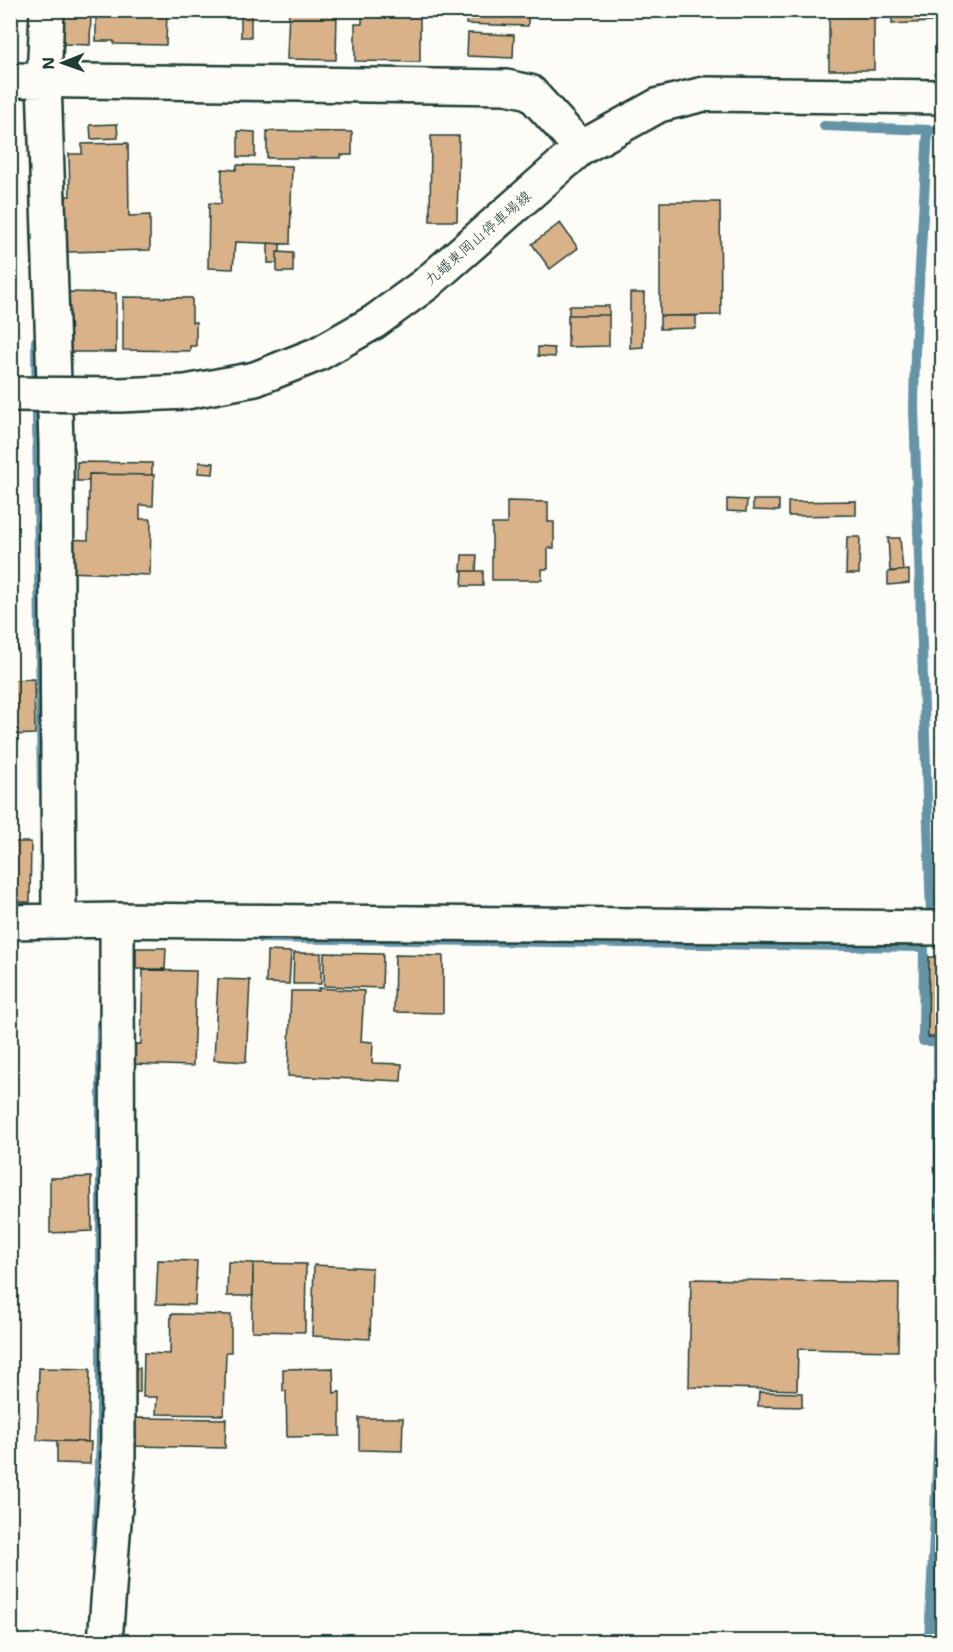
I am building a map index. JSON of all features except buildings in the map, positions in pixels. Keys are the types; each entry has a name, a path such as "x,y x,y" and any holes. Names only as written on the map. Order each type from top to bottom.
{"street":[{"path":"47,10 44,81 56,443 40,922 117,932 942,928"},
{"path":"10,80 506,87 530,92 582,148"},
{"name":"九蟠東岡山停車場線","path":"10,394 120,395 186,392 255,379 318,354 374,322 426,284 582,148 659,105 704,94 942,97"},
{"path":"105,1641 118,1468 117,932"}],"waterway":[{"path":"824,126 931,130"},
{"path":"928,130 915,352 914,409 931,915"},
{"path":"36,341 42,787"},
{"path":"261,938 924,947 923,1041 938,1041 940,1406 929,1642"},
{"path":"96,1548 101,1440 101,1024"}]}
